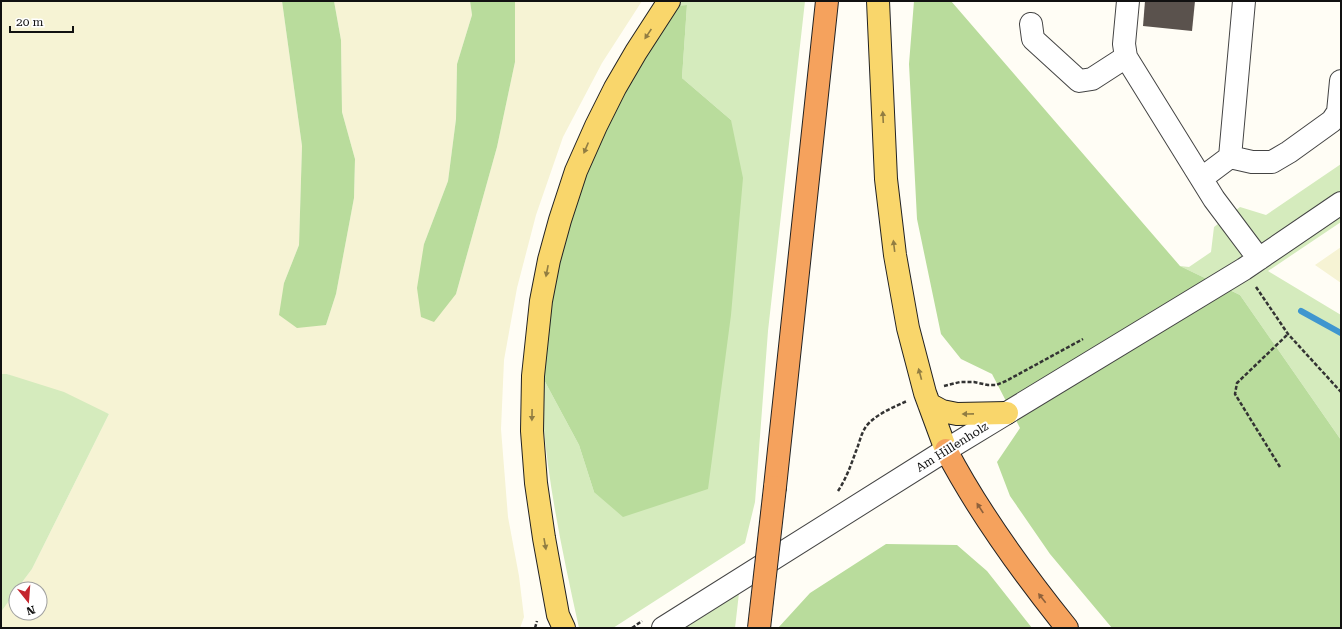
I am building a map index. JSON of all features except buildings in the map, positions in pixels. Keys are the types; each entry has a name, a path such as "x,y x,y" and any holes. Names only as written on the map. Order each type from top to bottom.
{"highway":[{"path":"759,628 827,1"},
{"path":"946,450 956,470 1001,540 1039,594 1067,628"}],"main road":[{"path":"559,624 536,483 532,431 533,376 541,301 556,233 576,171 615,88 636,52 670,1"},
{"path":"878,1 886,179 895,255 908,328 927,398 946,450"},
{"path":"927,398 942,411 956,414 1007,413"}],"street":[{"path":"1128,1 1124,44 1126,57 1202,178 1251,264"},
{"path":"1202,178 1230,157 1244,1"},
{"path":"1031,24 1033,39 1079,81 1092,79 1126,57"},
{"path":"1230,157 1252,162 1272,162 1289,152 1332,121 1338,112 1341,81"},
{"name":"Am Hillenholz","path":"663,628 946,450 1251,264 1341,203"}],"path":[{"path":"1251,264 1288,334 1341,392"},
{"path":"1280,467 1235,394 1237,383 1288,334"},
{"path":"837,493 845,480 862,434 868,424 879,415 893,407 927,398 938,387 960,382 996,385 1088,337"}],"shaded area":[{"path":"1,1 282,1 302,146 299,245 284,283 326,325 336,294 354,198 355,159 342,112 341,40 334,1 470,1 472,15 457,64 456,119 448,181 424,244 456,294 497,147 515,62 515,1 642,1 602,63 563,137 536,215 517,288 504,360 501,429 508,517 519,576 524,617 520,628 1,628 1,612 8,602 8,621 48,621 48,581 23,581 32,569 109,414 7,374 1,374"},
{"path":"1341,247 1341,283 1315,265"}],"green space":[{"path":"282,1 334,1 341,40 342,112 355,159 354,198 336,294 326,325 297,328 279,315 284,283 299,245 302,146"},
{"path":"470,1 515,1 515,62 497,147 456,294 434,322 421,317 417,288 424,244 448,181 456,119 457,64 472,15"},
{"path":"676,1 805,1 768,331 755,502 745,543 613,628 579,628 549,472 543,420 543,378 579,445 594,492 731,120 682,78 687,5 673,6"},
{"path":"914,1 951,1 1180,266 1240,295 1341,440 1341,628 1112,628 1050,554 1010,496 997,462 1020,428 992,374 961,359 941,334 917,219 909,64"},
{"path":"687,5 682,78 731,120 743,178 731,315 708,489 623,517 594,492 579,445 543,378 550,293 571,214 603,128 673,6"},
{"path":"1341,164 1341,222 1268,271 1341,315 1341,440 1240,295 1180,266 1189,267 1211,252 1214,227 1240,207 1266,215"},
{"path":"1,374 7,374 64,392 109,414 32,569 23,581 8,581 8,602 1,612"},
{"path":"886,544 957,545 987,571 1032,628 778,628 810,593"},
{"path":"739,593 735,628 685,628"}],"waterway":[{"path":"1301,311 1341,333"}]}
